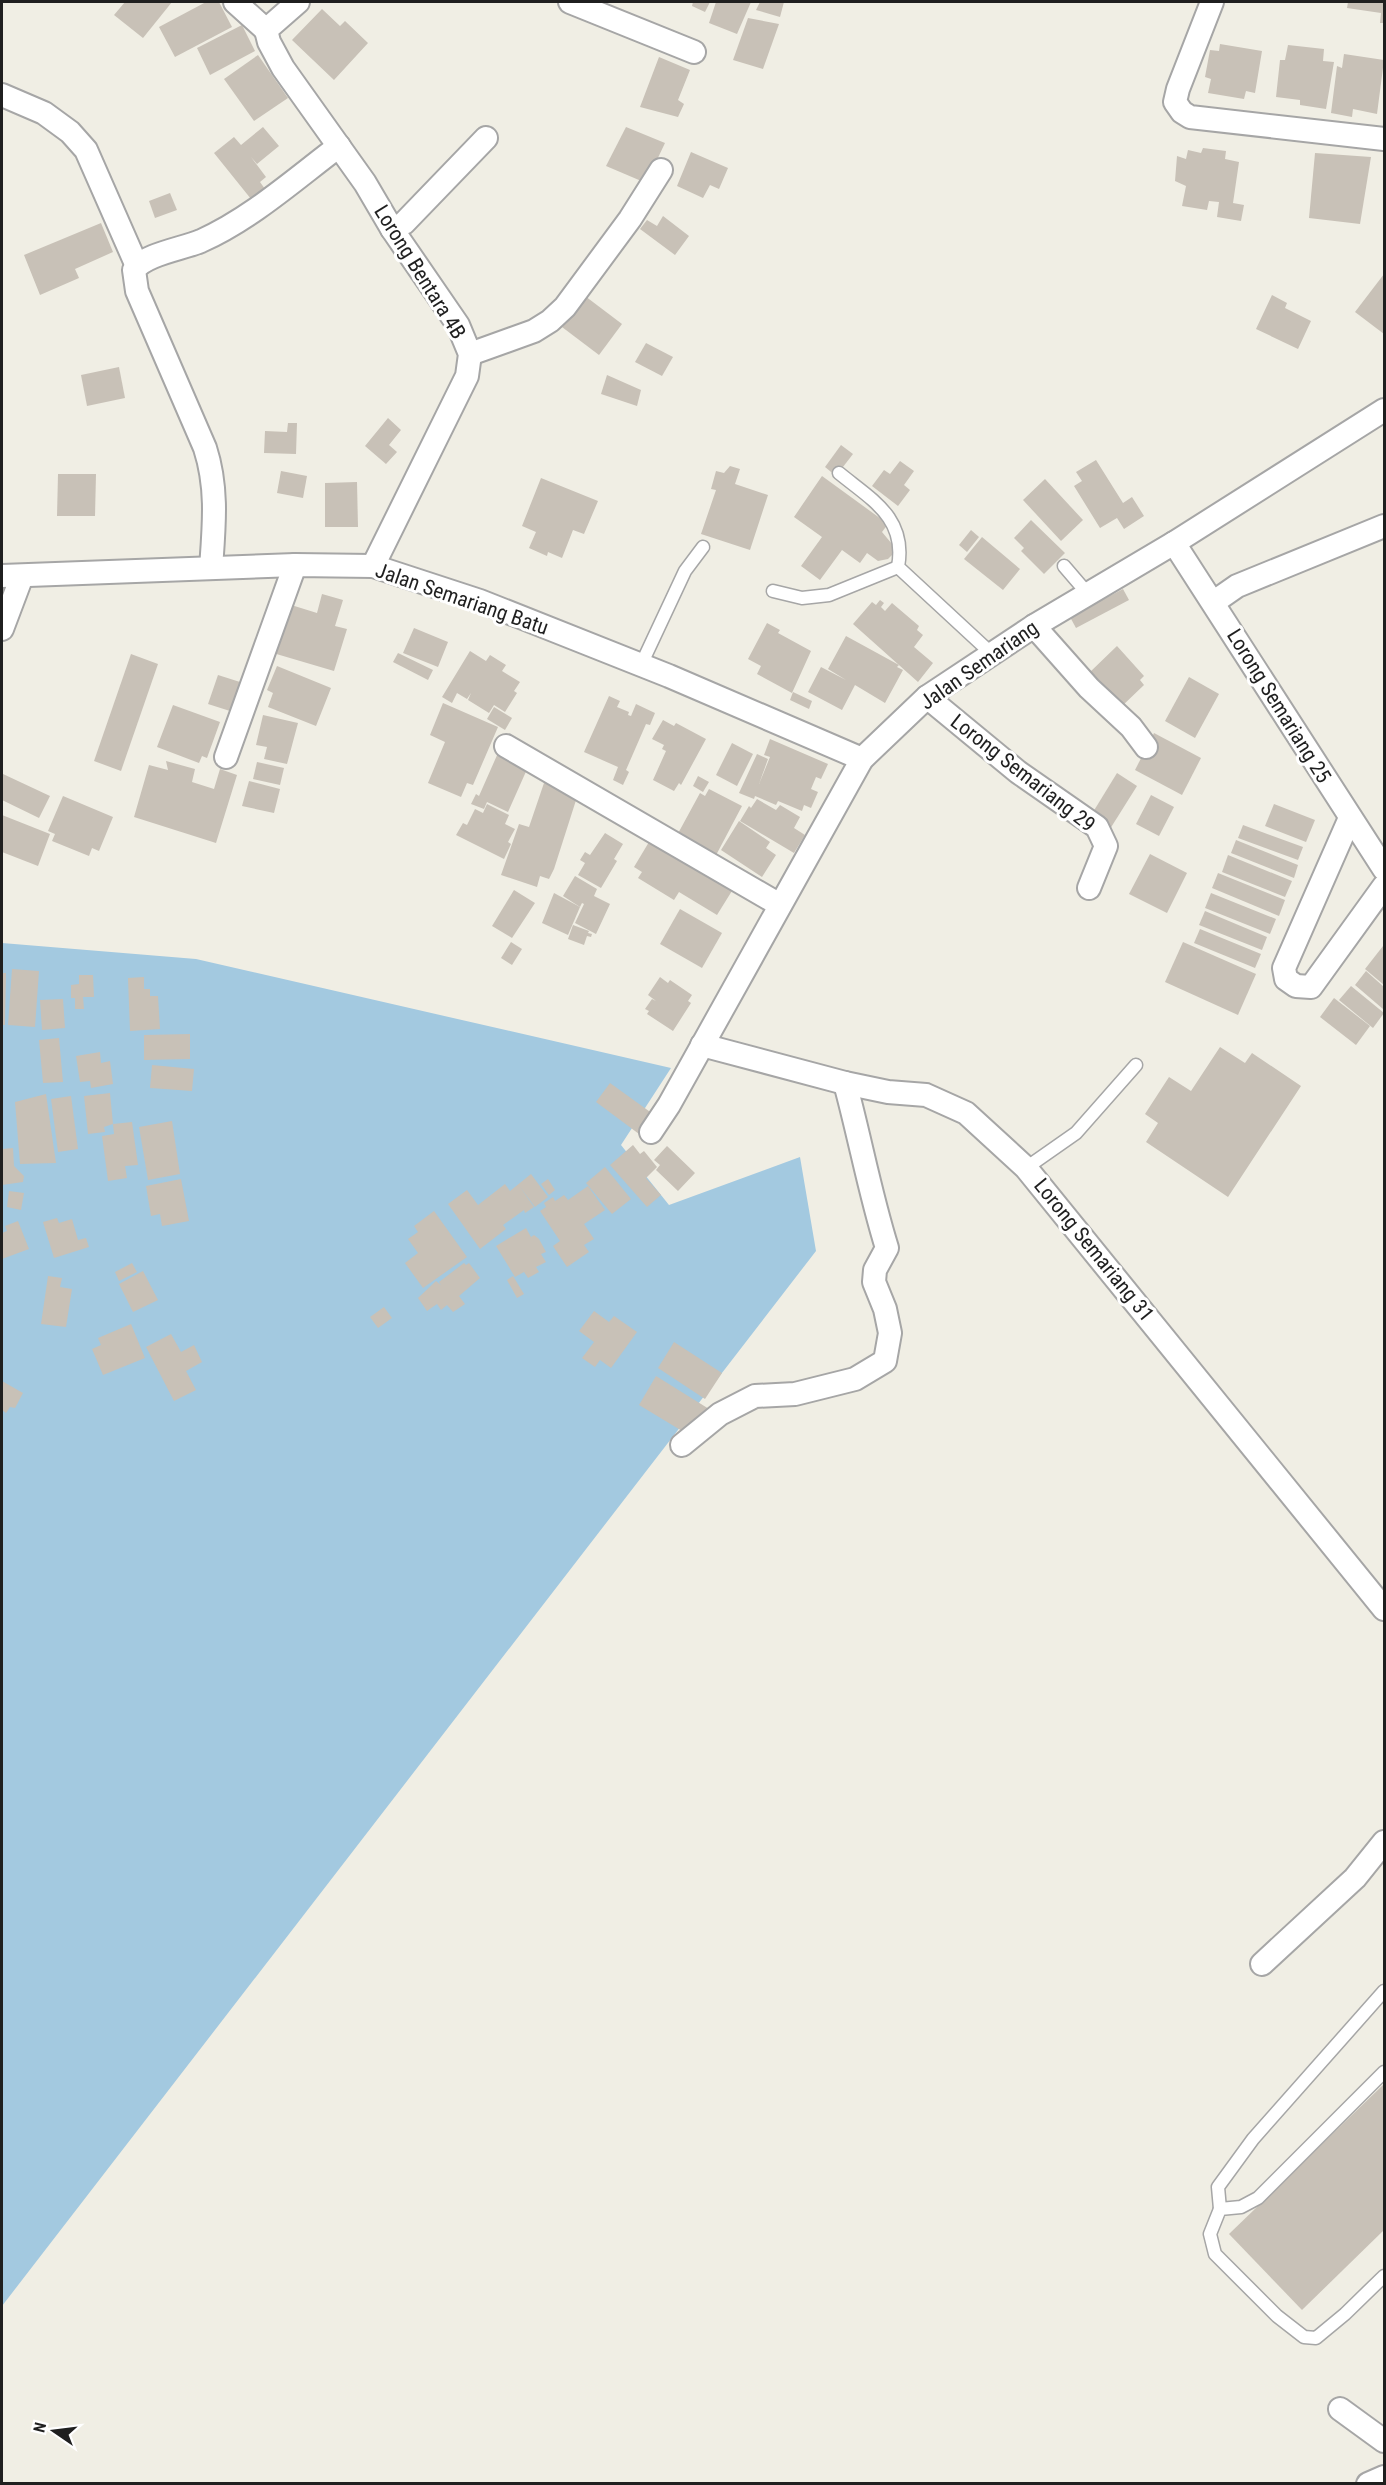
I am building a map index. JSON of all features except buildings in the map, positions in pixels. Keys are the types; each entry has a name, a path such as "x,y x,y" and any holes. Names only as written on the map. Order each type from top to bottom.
{"street":[{"path":"235,2 266,30 297,2"},
{"path":"570,2 694,52"},
{"path":"1212,2 1178,89 1175,102 1182,112 1190,117 1226,122 1384,139"},
{"name":"Lorong Bentara 4B","path":"266,30 269,42 284,68 365,183 392,229 458,325 470,354 467,376 373,566"},
{"path":"2,95 44,113 70,132 86,150 137,266"},
{"path":"392,229 404,223 486,138"},
{"path":"211,568 215,504 213,472 205,448 137,291 133,276 137,266 201,241 251,212 339,146"},
{"path":"470,354 534,332 565,307 630,219 661,170"},
{"name":"Jalan Semariang","path":"651,1132 669,1105 862,759 927,698 992,654 1034,626 1174,543 1384,410"},
{"path":"1214,602 1237,586 1384,526"},
{"name":"Lorong Semariang 25","path":"1174,543 1384,869"},
{"path":"226,757 295,565"},
{"name":"Jalan Semariang Batu","path":"12,576 295,565 373,566 480,601 641,665 862,759"},
{"path":"2,630 12,576"},
{"path":"1034,626 1089,688 1131,727 1146,747"},
{"name":"Lorong Semariang 29","path":"927,698 1018,772 1097,827 1106,846 1089,888"},
{"path":"506,746 780,905"},
{"path":"1350,818 1284,968 1286,979 1296,986 1311,987 1384,886"},
{"name":"Lorong Semariang 31","path":"702,1045 845,1083 888,1092 926,1095 966,1113 1026,1168 1384,1609"},
{"path":"682,1445 720,1414 755,1396 795,1394 855,1379 885,1361 890,1333 885,1309 874,1282 875,1270 887,1248 873,1204 861,1141 845,1083"},
{"path":"1262,1964 1354,1878 1384,1842"},
{"path":"1340,2409 1384,2441"},
{"path":"1368,2484 1384,2477"}],"lane":[{"path":"839,473 889,515 894,525 900,557 898,567"},
{"path":"641,665 685,571 704,547"},
{"path":"1064,566 1088,594"},
{"path":"773,591 802,598 830,596 898,567"},
{"path":"898,567 992,654"},
{"path":"1026,1168 1076,1133 1136,1065"},
{"path":"1384,1991 1253,2139 1218,2187 1220,2209 1210,2234 1215,2254 1277,2316 1304,2337 1316,2338 1346,2314 1384,2276"},
{"path":"1220,2209 1241,2207 1258,2198 1384,2072"}],"water":[{"path":"2,943 196,959 671,1068 621,1145 669,1205 800,1157 816,1251 2,2306"}]}
